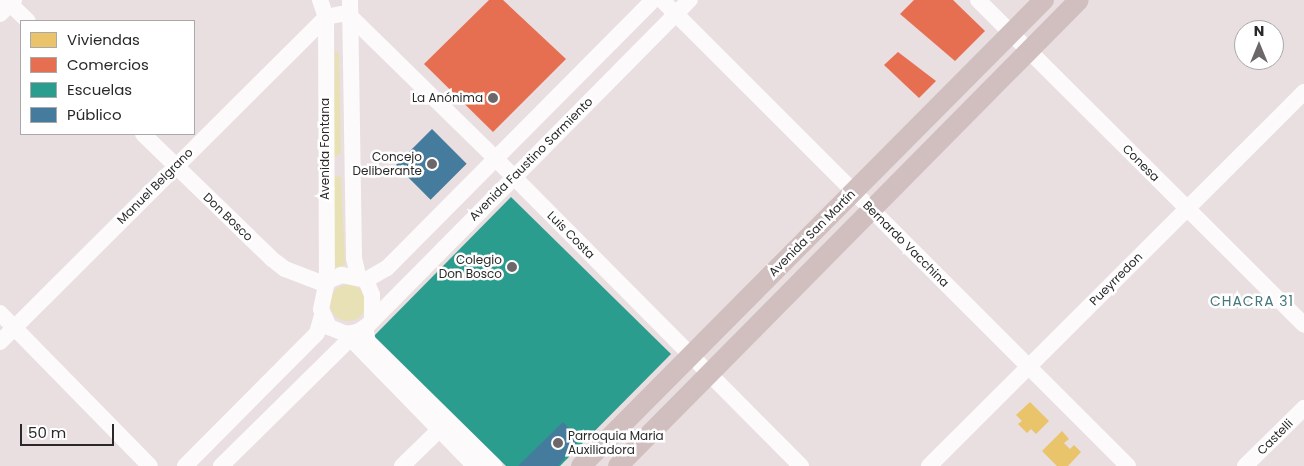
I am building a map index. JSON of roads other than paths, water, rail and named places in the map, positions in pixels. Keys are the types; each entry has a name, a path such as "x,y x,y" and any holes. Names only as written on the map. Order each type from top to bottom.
{"main road":[{"name":"Avenida San Martín","path":"581,466 1044,0"},
{"name":"Avenida San Martín","path":"618,466 1079,0"}],"street":[{"path":"320,0 340,12"},
{"name":"Avenida Faustino Sarmiento","path":"325,283 342,275 362,278 387,268 654,0"},
{"name":"Bernardo Vacchina","path":"662,0 1128,466"},
{"name":"Avenida Faustino Sarmiento","path":"221,466 358,330 386,309 513,177 690,0"},
{"name":"Conesa","path":"978,0 1304,325"},
{"path":"8,5 27,20"},
{"name":"Luis Costa","path":"340,12 496,160 801,466"},
{"name":"Manuel Belgrano","path":"0,342 175,165 340,12"},
{"name":"Avenida Fontana","path":"340,12 354,258 362,278"},
{"name":"Avenida Fontana","path":"325,283 340,12"},
{"name":"Pueyrredon","path":"939,463 1028,367 1304,92"},
{"name":"Don Bosco","path":"144,135 272,259 285,269 325,283"},
{"path":"358,330 372,296 362,278"},
{"path":"185,466 317,333 322,315 325,283"},
{"path":"0,313 150,466"},
{"path":"322,315 329,327 358,330 494,466"},
{"path":"358,330 440,429 475,466"},
{"name":"Castelli","path":"1245,466 1304,408"},
{"path":"402,466 440,429"}],"place":[{"name":"La Anónima","path":"493,98"},
{"name":"Concejo Deliberante","path":"432,164"},
{"name":"Colegio Don Bosco","path":"512,267"},
{"name":"Parroquia Maria Auxiliadora","path":"558,443"}],"district":[{"name":"CHACRA 31","path":"1252,301"}]}
